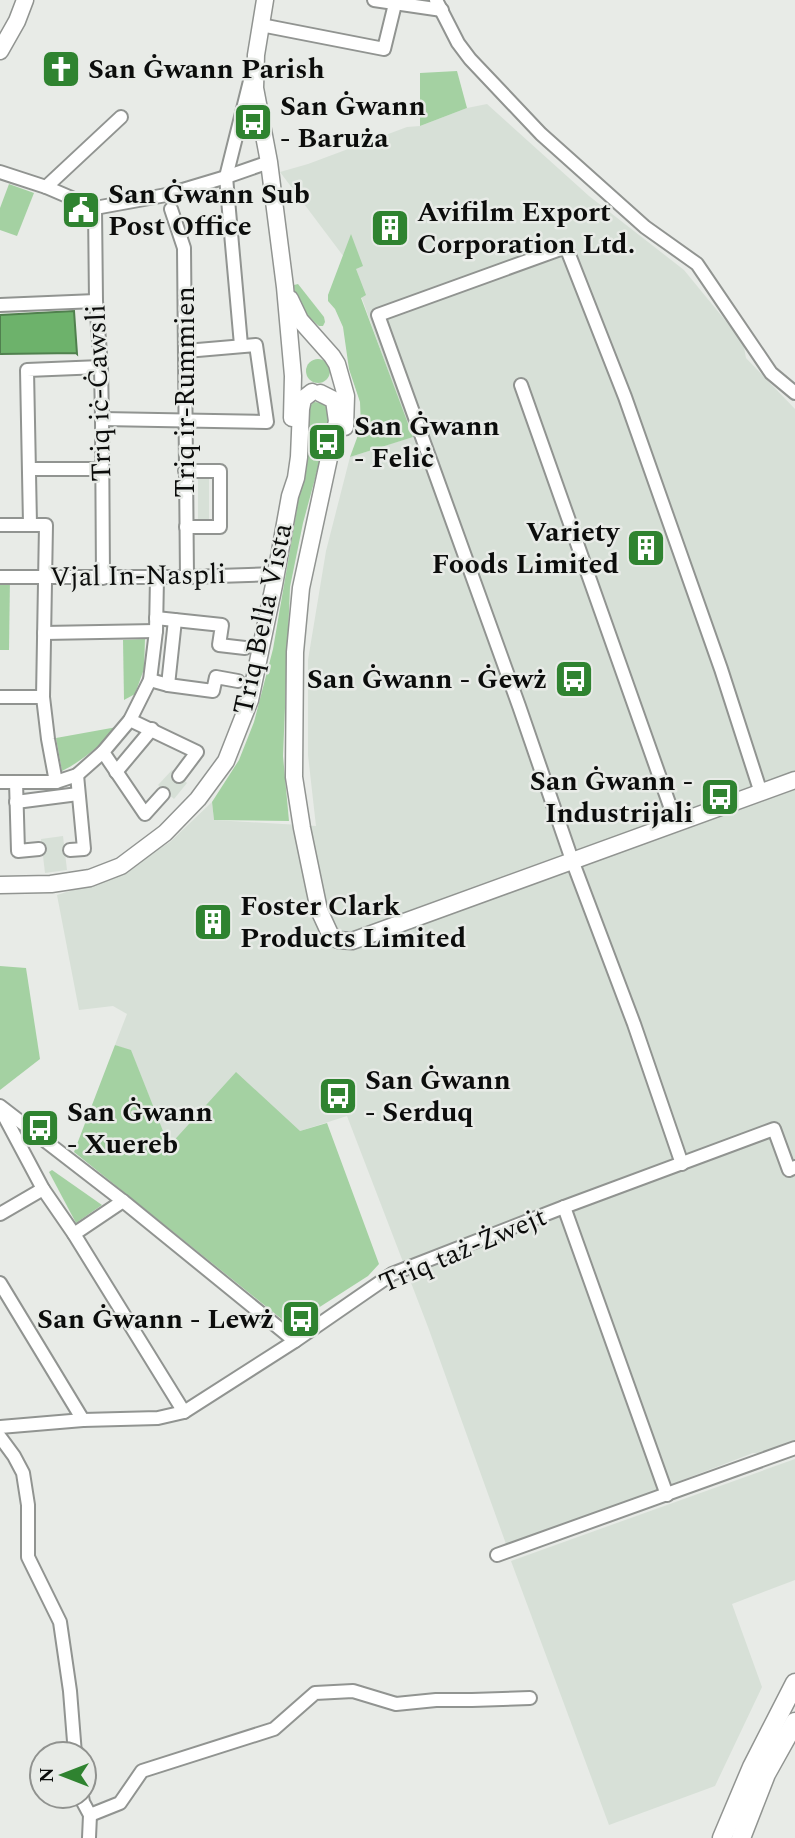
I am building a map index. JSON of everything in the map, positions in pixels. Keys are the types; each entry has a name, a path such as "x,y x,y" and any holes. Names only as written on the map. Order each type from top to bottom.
{"highway":[{"path":"722,1838 752,1767 795,1683"},
{"path":"741,1838 766,1774 795,1722"}],"main road":[{"path":"0,51 25,0"},
{"name":"Triq Bella Vista","path":"0,885 64,883 90,878 121,866 165,833 198,799 226,761 250,700 290,496 296,478 301,409 293,370 269,162 255,88 256,55 265,0"},
{"name":"Triq Bella Vista","path":"285,287 300,320 334,360"},
{"path":"326,478 346,424 346,396 334,360 326,352 312,350 299,356 293,370 303,388 334,400 337,421 301,588 295,652 294,777 319,910 330,934 338,940 352,941 795,780"},
{"path":"301,409 303,399 333,385 337,379 334,360"},
{"name":"Triq Bella Vista","path":"290,496 293,370"}],"street":[{"path":"374,0 395,4 439,5 458,43 470,59 541,134 645,227 697,264 771,373 795,393"},
{"path":"261,25 384,49 395,4"},
{"name":"Triq Bella Vista","path":"242,345 226,177 256,55"},
{"path":"46,187 121,117"},
{"path":"0,172 46,187 95,208 166,195 269,162"},
{"name":"Triq iċ-Ċawsli","path":"95,208 96,302 101,367 103,578"},
{"name":"Triq ir-Rummien","path":"171,209 184,248 187,578"},
{"path":"682,1164 378,315 566,247 625,397 721,670 761,793"},
{"path":"0,304 96,302"},
{"path":"102,419 267,422 256,345 186,351"},
{"path":"30,524 27,370 101,367"},
{"path":"521,385 676,823"},
{"path":"29,469 102,469"},
{"path":"185,471 220,471 220,527 186,527"},
{"path":"0,525 46,525 43,697 56,782"},
{"name":"Vjal In-Naspli","path":"0,577 187,578 275,574"},
{"path":"0,782 56,782 77,775 103,752 130,720 150,680 156,624 157,578"},
{"path":"44,633 156,624 175,620 222,625 219,645 245,648"},
{"path":"168,685 175,620"},
{"path":"150,680 213,691 216,677 239,681"},
{"path":"0,697 43,697"},
{"path":"130,720 197,752 179,776"},
{"path":"116,772 152,729"},
{"path":"103,752 145,814 163,794"},
{"path":"70,850 84,849 77,775"},
{"path":"16,782 18,851 39,849"},
{"path":"16,802 78,794"},
{"path":"0,1107 43,1189 74,1234 184,1412"},
{"path":"0,1107 122,1201 295,1341"},
{"name":"Triq taż-Żwejt","path":"0,1427 83,1420 158,1418 184,1412 295,1341 392,1274 774,1129 789,1170 795,1167"},
{"path":"0,1214 43,1189"},
{"path":"74,1234 122,1201"},
{"path":"564,1207 667,1495"},
{"path":"0,1283 83,1420"},
{"path":"0,1437 14,1455 23,1473 28,1557 60,1622 74,1740"},
{"path":"497,1555 795,1448"},
{"path":"90,1815 120,1804 142,1771 274,1729 315,1693 353,1691 396,1704 436,1700 530,1698"},
{"path":"87,1810 90,1815 89,1838"}],"shaded area":[{"path":"457,71 467,108 420,126 420,73"},
{"path":"487,104 589,196 684,270 743,342 746,358 795,409 795,1454 753,1453 506,1544 428,1327 347,1116 300,1131 169,1146 131,1051 115,1045 127,1014 113,1006 79,1010 57,895 114,877 170,842 212,802 214,820 316,826 308,755 308,660 326,551 350,457 412,437 350,265 280,172 407,127 420,126 467,108"},
{"path":"9,184 34,193 17,236 0,230 0,208"},
{"path":"351,234 363,266 356,269 366,295 361,298 413,437 350,457 361,427 360,402 349,369 343,327 328,301 328,295"},
{"path":"298,284 324,317 323,326 314,322 298,302 294,285"},
{"path":"74,311 77,354 0,354 0,315"},
{"path":"318,359 326,363 330,371 326,379 318,383 310,379 306,371 310,363"},
{"path":"314,402 324,403 332,416 303,523 290,587 283,756 289,821 214,820 212,802 239,760 254,722 273,649 306,441 305,411"},
{"path":"198,475 209,475 209,522 198,522"},
{"path":"0,577 10,577 9,650 0,650"},
{"path":"145,639 144,669 135,694 124,700 123,640"},
{"path":"117,727 91,752 62,771 56,738"},
{"path":"172,770 187,783 174,799 158,785"},
{"path":"63,836 67,870 45,873 41,839"},
{"path":"0,966 26,968 40,1059 0,1090"},
{"path":"115,1045 131,1050 169,1146 236,1072 300,1131 327,1123 379,1264 368,1276 301,1319 284,1321 74,1152"},
{"path":"52,1170 102,1205 76,1223 49,1172"},
{"path":"795,1459 795,1580 732,1604 762,1687 715,1786 609,1825 511,1561"}],"place":[{"name":"San Ġwann Parish","path":"61,69"},
{"name":"San Ġwann - Baruża","path":"253,122"},
{"name":"San Ġwann Sub Post Office","path":"81,210"},
{"name":"Avifilm Export Corporation Ltd.","path":"390,228"},
{"name":"San Ġwann - Feliċ","path":"327,442"},
{"name":"Variety Foods Limited","path":"646,548"},
{"name":"San Ġwann - Ġewż","path":"574,679"},
{"name":"San Ġwann - Industrijali","path":"720,797"},
{"name":"Foster Clark Products Limited","path":"213,922"},
{"name":"San Ġwann - Serduq","path":"338,1096"},
{"name":"San Ġwann - Xuereb","path":"40,1128"},
{"name":"San Ġwann - Lewż","path":"301,1319"}]}
